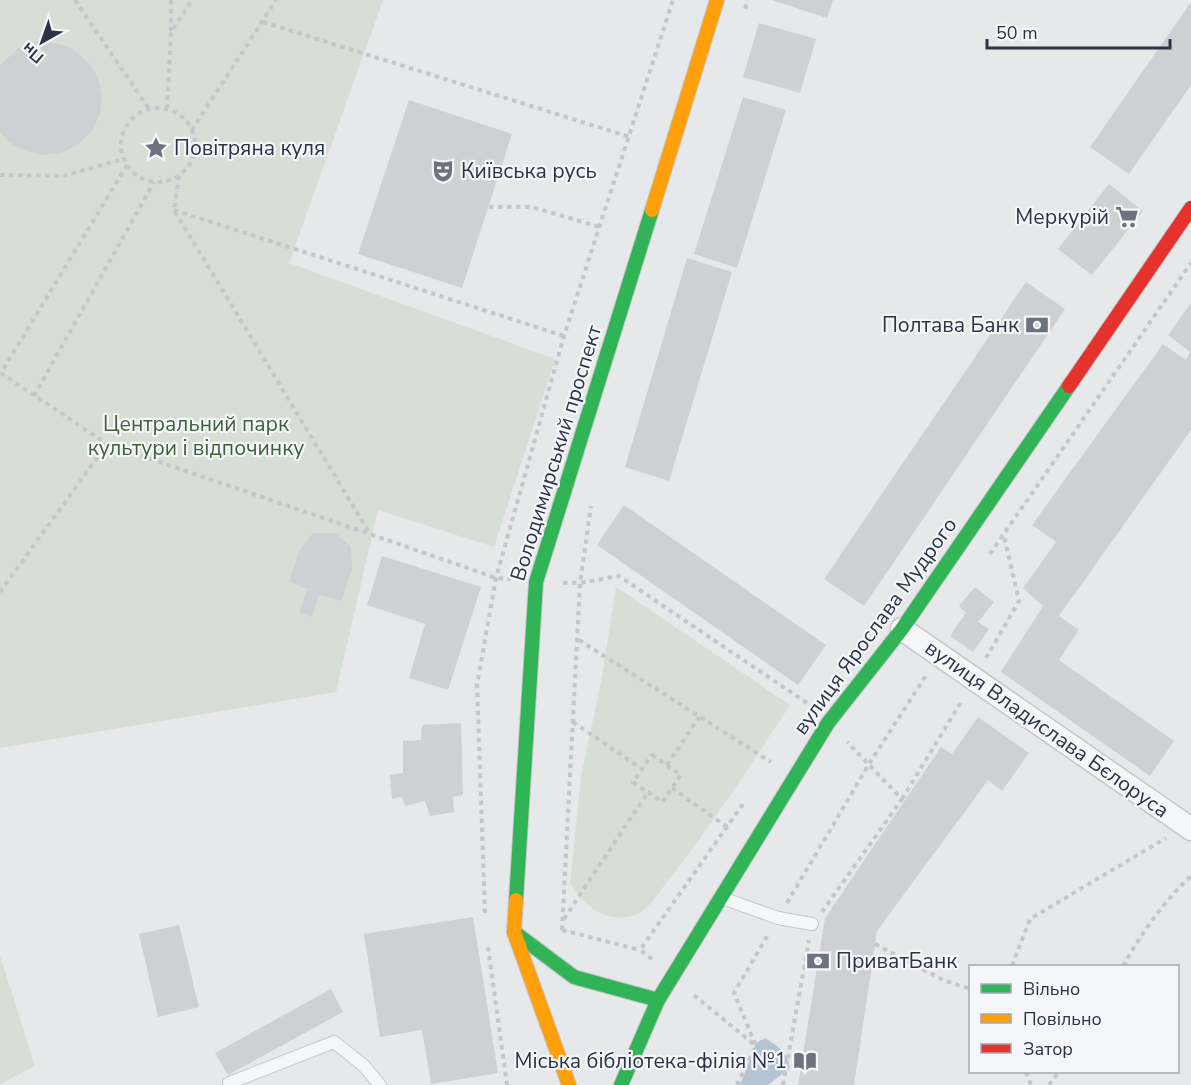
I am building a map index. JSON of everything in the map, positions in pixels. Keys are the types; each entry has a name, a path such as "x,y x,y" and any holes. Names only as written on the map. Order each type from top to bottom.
{"main road":[{"name":"Володимирський проспект","path":"569,1085 514,932 536,582 717,0"},
{"name":"вулиця Ярослава Мудрого","path":"621,1085 658,1000 828,723 902,629 1191,208"},
{"path":"514,932 574,977 658,1000"}],"street":[{"name":"вулиця Владислава Бєлоруса","path":"902,629 1189,827"}],"lane":[{"path":"722,898 778,918 812,924"},
{"path":"229,1083 334,1042 363,1065 380,1085"}],"path":[{"path":"75,0 149,109"},
{"path":"167,109 171,0"},
{"path":"171,32 192,0"},
{"path":"192,130 276,0"},
{"path":"263,22 630,137"},
{"path":"149,109 167,109 186,120 192,130 195,147 188,168 168,181 154,182 142,178 127,165 124,159 123,134 138,114 149,109"},
{"path":"0,175 63,176 124,159"},
{"path":"127,165 0,373 107,444 370,534"},
{"path":"34,396 154,182"},
{"path":"489,207 532,207 600,227"},
{"path":"174,210 564,336"},
{"path":"0,592 107,444"},
{"path":"562,930 579,639 580,584"},
{"path":"579,639 771,762"},
{"path":"667,765 699,717"},
{"path":"573,722 642,769"},
{"path":"652,755 681,775 662,802 633,782 642,769 652,755"},
{"path":"672,788 727,827"},
{"path":"563,921 648,792"},
{"path":"1012,965 1029,919 1189,827"},
{"path":"1123,965 1137,940 1191,876"},
{"path":"783,1085 812,924"},
{"path":"875,944 943,980 969,989"}],"green space":[{"name":"Центральний парк культури і відпочинку","path":"0,0 383,0 289,263 555,359 494,547 378,510 336,692 0,748"},
{"path":"616,587 790,705 701,837 656,898 639,913 618,918 591,907 570,884 581,777 602,677"},
{"path":"0,956 35,1066 0,1084"}],"water":[{"path":"765,1038 781,1050 790,1068 768,1085 740,1085 756,1043"}],"building":[{"path":"772,0 833,0 827,18"},
{"path":"1191,2 1191,85 1129,174 1090,147"},
{"path":"759,23 816,39 800,93 743,77"},
{"path":"37,42 56,43 74,50 88,62 98,77 102,96 100,114 92,131 79,144 62,153 43,155 25,151 9,142 0,132 0,65 19,48"},
{"path":"743,97 786,110 737,268 694,254"},
{"name":"Київська русь","path":"409,100 512,134 462,288 358,254"},
{"path":"1109,184 1143,211 1092,275 1058,249"},
{"path":"687,258 732,272 669,481 625,467"},
{"path":"1026,282 1065,309 864,606 824,579"},
{"path":"1191,303 1191,430 1059,616 1079,630 1059,660 1174,741 1150,776 1001,672 1043,606 1023,588 1056,542 1032,525 1163,344 1186,360 1190,352 1168,335"},
{"path":"624,505 826,645 798,685 597,545"},
{"path":"313,533 335,533 351,547 352,569 341,601 319,594 312,617 299,613 308,589 289,582 299,551"},
{"path":"382,556 481,587 448,690 409,678 425,624 367,605"},
{"path":"975,587 994,602 978,622 989,629 973,652 950,636 966,613 959,606"},
{"path":"978,717 1029,753 1002,791 988,780 877,931 854,1085 798,1085 825,918 941,747 952,754"},
{"path":"461,723 463,795 453,797 454,812 430,816 425,801 405,806 402,797 392,799 390,775 403,773 403,741 421,740 422,725"},
{"path":"473,917 498,1073 431,1084 422,1030 380,1037 364,934"},
{"path":"179,925 199,1007 158,1017 139,934"},
{"path":"331,989 343,1012 228,1075 215,1053"}],"traffic: fast":[{"path":"516,900 536,582 652,210"},
{"path":"621,1085 658,1000 828,723 902,629 1069,386"},
{"path":"514,932 574,977 658,1000"}],"traffic: slow":[{"path":"652,210 717,0"},
{"path":"516,900 514,932 569,1085"}],"traffic: jam":[{"path":"1069,386 1191,208"}],"place":[{"name":"Повітряна куля","path":"156,148"},
{"name":"Київська русь","path":"443,171"},
{"name":"Меркурій","path":"1127,217"},
{"name":"Полтава Банк","path":"1037,325"},
{"name":"ПриватБанк","path":"818,961"},
{"name":"Міська бібліотека-філія №1","path":"805,1061"}]}
